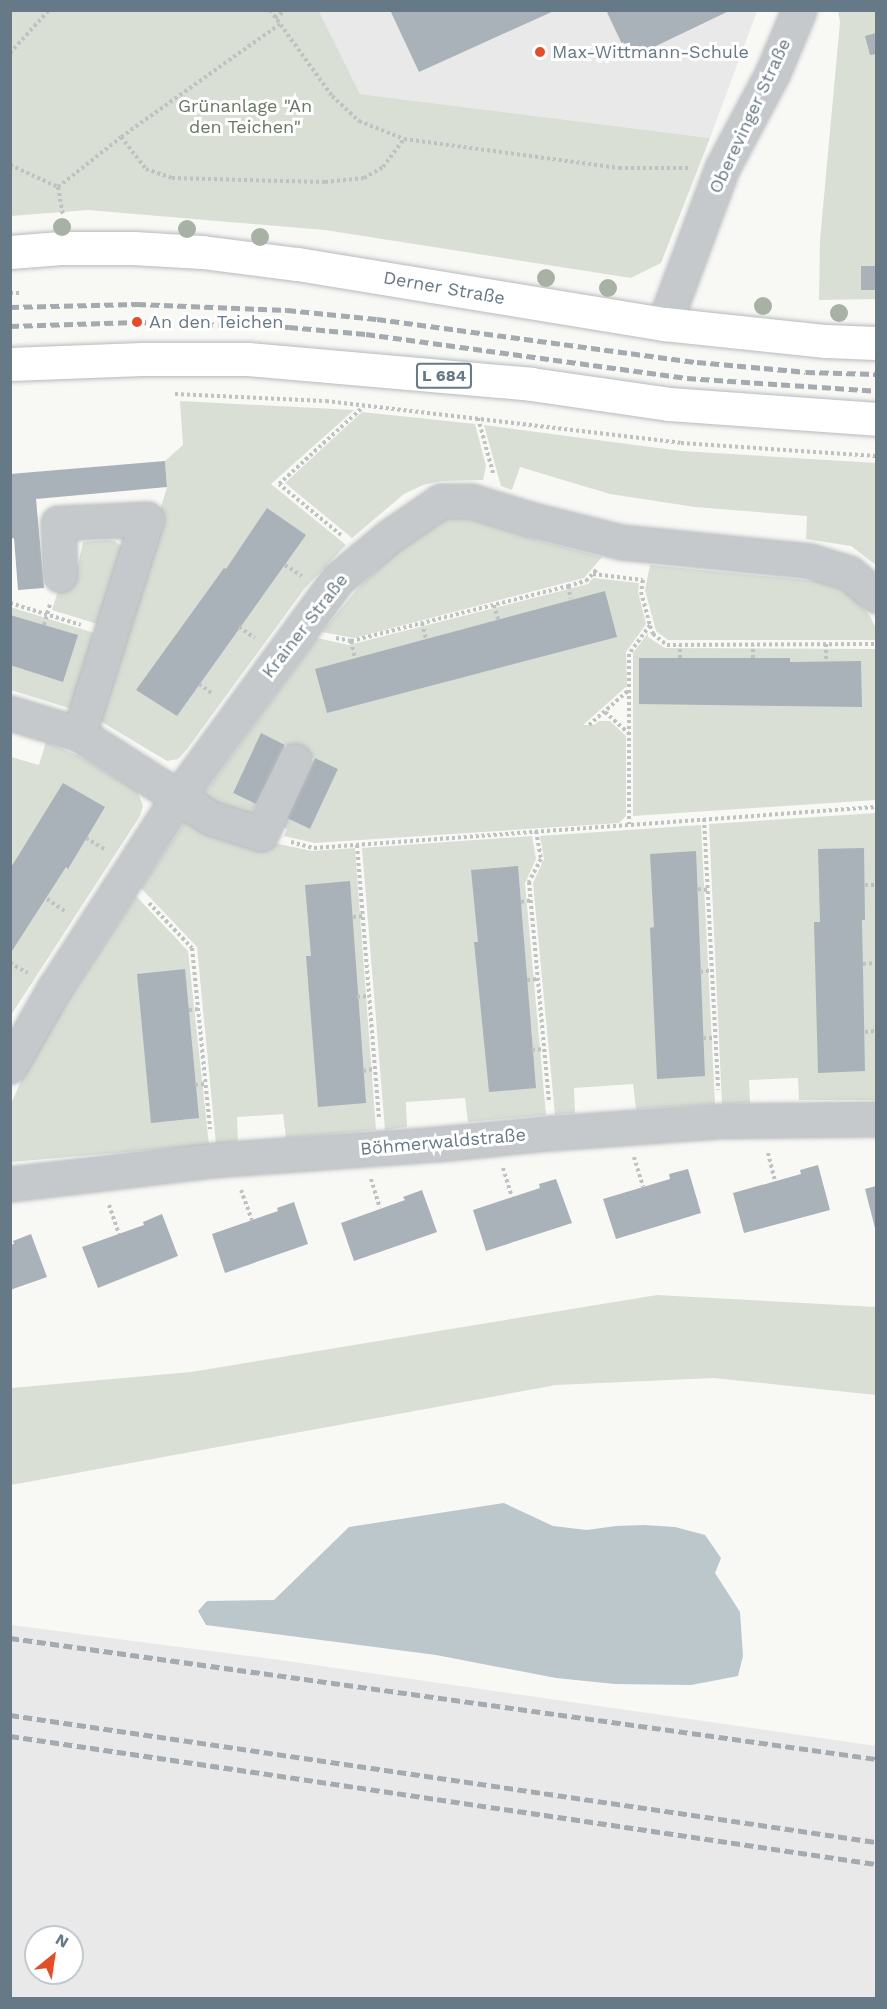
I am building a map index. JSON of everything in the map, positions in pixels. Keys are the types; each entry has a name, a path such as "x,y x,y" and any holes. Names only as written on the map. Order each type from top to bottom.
{"main road":[{"name":"Derner Straße","path":"10,252 61,248 133,248 202,252 297,264 664,324 826,341 876,343"},
{"name":"L 684","path":"10,364 142,359 248,359 531,384 669,404 876,419"}],"street":[{"name":"Oberevinger Straße","path":"664,324 722,168 773,72 799,10"},
{"name":"Krainer Straße","path":"10,1066 54,989 118,866 179,796 338,579 390,536 441,501 471,501 529,519 621,542 810,561 849,573 876,596"},
{"path":"60,574 58,523 147,519 79,734"},
{"path":"10,713 79,734 211,818 261,834 295,760"},
{"name":"Böhmerwaldstraße","path":"10,1184 213,1160 551,1133 719,1121 876,1119"}],"path":[{"path":"10,53 49,10"},
{"path":"270,10 332,96 359,121 404,139 620,168 722,168"},
{"path":"275,18 286,10"},
{"path":"58,187 121,137 194,88 280,24"},
{"path":"121,137 146,169 172,178 291,179 325,182 364,178 383,167 404,139"},
{"path":"10,165 58,187"},
{"path":"58,187 63,216"},
{"path":"10,293 22,293"},
{"path":"326,401 681,443 876,456"},
{"path":"343,536 279,484 364,405"},
{"path":"478,418 494,478"},
{"path":"300,631 351,641 568,586 586,581 621,542"},
{"path":"592,574 643,580 641,592 653,634 666,645 876,644"},
{"path":"568,586 571,599"},
{"path":"10,603 111,634"},
{"path":"494,605 498,619"},
{"path":"44,625 47,614"},
{"path":"422,623 426,639"},
{"path":"629,824 629,654 650,625"},
{"path":"238,627 256,640"},
{"path":"351,641 355,659"},
{"path":"826,644 826,662"},
{"path":"680,645 680,658"},
{"path":"753,645 753,658"},
{"path":"589,725 630,690"},
{"path":"604,712 628,734"},
{"path":"261,834 314,848 876,807"},
{"path":"704,819 719,1121"},
{"path":"536,831 541,859 529,882 551,1133"},
{"path":"86,838 118,866 192,948 213,1160"},
{"path":"357,845 382,1148"},
{"path":"865,885 876,885"},
{"path":"698,889 708,890"},
{"path":"47,899 69,914"},
{"path":"521,902 531,900"},
{"path":"353,917 363,916"},
{"path":"863,964 876,963"},
{"path":"700,972 712,969"},
{"path":"527,980 538,979"},
{"path":"357,997 369,996"},
{"path":"189,1010 199,1010"},
{"path":"865,1032 876,1031"},
{"path":"703,1038 715,1038"},
{"path":"532,1050 544,1049"},
{"path":"363,1071 374,1069"},
{"path":"195,1085 205,1084"}],"shaded area":[{"name":"Max-Wittmann-Schule","path":"319,11 757,11 710,138 360,94"},
{"path":"504,1503 553,1526 587,1530 644,1525 675,1527 705,1535 721,1558 715,1573 740,1612 743,1656 738,1676 691,1685 615,1684 556,1678 436,1655 206,1625 198,1611 207,1601 274,1600 349,1527"},
{"path":"11,1625 280,1660 876,1746 876,1998 11,1998"}],"green space":[{"name":"Grünanlage \"An den Teichen\"","path":"11,10 319,11 360,94 710,138 661,263 631,278 325,230 88,210 11,216"},
{"path":"838,11 876,11 876,299 819,300 820,240 840,22"},
{"path":"180,401 354,410 271,484 346,545 304,589 187,749 178,759 167,761 97,719 167,487 165,461 183,445"},
{"path":"362,412 475,424 486,466 483,480 441,481 423,485 404,494 352,538 285,483"},
{"path":"484,425 681,451 876,463 876,565 851,546 806,539 807,516 695,507 610,494 520,467 512,490 501,486"},
{"path":"461,518 479,521 540,541 602,557 584,578 354,638 322,632 359,587 419,533 446,519"},
{"path":"115,541 122,547 104,626 52,610 64,572 73,571 78,565 83,542"},
{"path":"650,565 817,581 837,587 853,597 870,616 876,629 876,640 668,640 656,631 645,590"},
{"path":"593,578 639,583 638,592 646,624 626,652 627,686 583,725 610,721 626,736 626,816 619,823 314,843 284,836 287,829 283,827 287,818 310,829 338,769 261,734 233,793 256,804 245,821 202,797 317,638 349,645 588,584"},
{"path":"10,607 101,635 75,710 11,690"},
{"path":"648,633 648,637 665,648 876,649 876,800 633,816 633,653"},
{"path":"46,742 79,756 138,792 143,806 140,816 11,1015 11,757 39,765"},
{"path":"876,813 876,1100 799,1100 798,1078 749,1080 750,1103 722,1104 709,824"},
{"path":"187,819 241,836 312,851 355,848 376,1130 286,1138 283,1114 237,1117 238,1141 216,1144 197,947 141,888"},
{"path":"701,825 715,1104 636,1109 633,1084 574,1088 575,1113 555,1115 533,883 544,859 540,836"},
{"path":"532,836 536,859 525,883 546,1115 468,1122 465,1098 406,1102 407,1127 385,1130 362,848"},
{"path":"136,896 188,951 209,1145 11,1162 11,1104 23,1076 55,1019"},
{"path":"657,1295 876,1307 876,1395 714,1378 556,1385 11,1485 11,1388 191,1372"}],"building":[{"path":"390,10 556,10 419,72"},
{"path":"606,10 731,10 629,59"},
{"path":"876,33 876,54 870,55 865,36"},
{"path":"861,266 876,266 876,290 861,290"},
{"path":"165,461 167,487 36,499 44,588 18,590 14,538 10,539 10,474"},
{"path":"267,508 306,535 177,716 136,690 224,568 226,569"},
{"path":"605,591 617,637 327,713 315,669"},
{"path":"10,615 78,635 63,682 10,665"},
{"path":"639,658 790,658 790,662 861,661 862,707 639,704"},
{"path":"261,733 285,745 256,804 233,793"},
{"path":"315,758 338,769 310,829 287,818"},
{"path":"63,783 105,807 68,869 66,867 10,954 10,869"},
{"path":"864,848 865,920 862,920 865,1071 818,1073 814,922 820,922 818,849"},
{"path":"696,851 705,1076 657,1079 650,928 654,927 650,854"},
{"path":"518,866 536,1088 489,1092 474,942 478,942 471,870"},
{"path":"350,881 366,1103 318,1107 306,956 311,956 305,885"},
{"path":"185,969 199,1118 151,1123 137,974"},
{"path":"818,1165 830,1210 744,1233 733,1193 801,1174 800,1170"},
{"path":"688,1169 701,1213 616,1239 603,1199 670,1179 669,1174"},
{"path":"556,1179 572,1223 486,1251 473,1210 540,1188 539,1184"},
{"path":"876,1186 876,1232 865,1189"},
{"path":"422,1190 437,1232 354,1261 341,1223 405,1200 403,1197"},
{"path":"294,1202 308,1244 225,1273 212,1234 278,1211 277,1208"},
{"path":"162,1214 178,1256 98,1288 82,1247 144,1225 143,1222"},
{"path":"31,1234 47,1277 10,1290 10,1245 14,1244 13,1241"}],"railway":[{"path":"10,307 137,304 287,310 377,319 697,362 806,372 876,374"},
{"path":"10,326 137,322 289,327 366,334 687,378 876,391"},
{"path":"10,1638 876,1759"},
{"path":"10,1715 876,1842"},
{"path":"10,1736 876,1864"}],"place":[{"name":"Max-Wittmann-Schule","path":"540,52"},
{"name":"An den Teichen","path":"137,322"}]}
